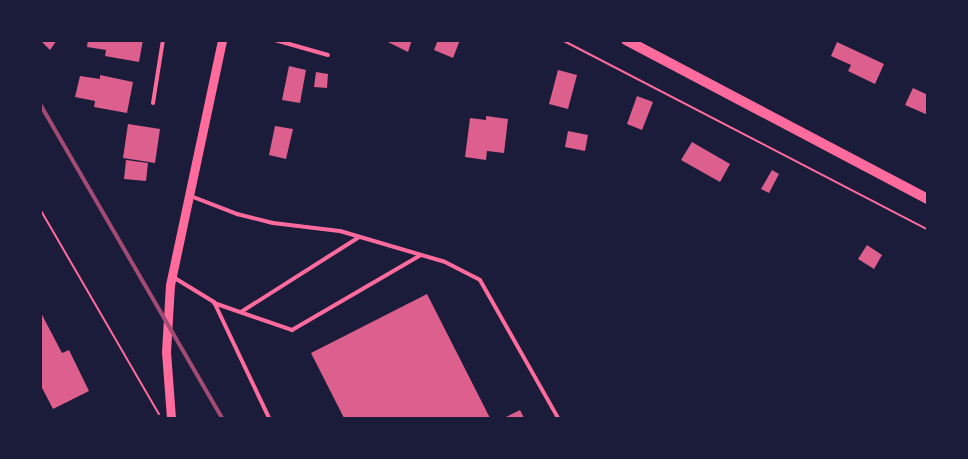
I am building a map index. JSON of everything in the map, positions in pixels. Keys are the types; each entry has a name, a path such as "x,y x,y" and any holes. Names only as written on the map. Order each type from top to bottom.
{"main road":[{"path":"626,40 927,199"}],"street":[{"path":"171,418 166,352 172,277 222,40"}],"lane":[{"path":"153,103 164,40"},
{"path":"275,40 328,55"},
{"path":"188,195 255,219 340,231 446,262 480,280 558,418"},
{"path":"241,313 359,237"},
{"path":"172,277 214,303 292,330 421,255"},
{"path":"214,303 269,418"}],"path":[{"path":"562,40 927,230"},
{"path":"40,209 162,418"}],"building":[{"path":"40,40 57,40 50,50"},
{"path":"88,40 143,40 139,62 105,56 106,50 87,47"},
{"path":"384,40 412,40 408,52"},
{"path":"438,40 460,40 453,58 434,50"},
{"path":"837,42 884,64 875,84 848,71 851,65 831,56"},
{"path":"289,66 306,70 300,103 282,100"},
{"path":"558,70 577,75 568,109 549,104"},
{"path":"316,72 328,74 327,88 314,87"},
{"path":"100,75 133,82 127,113 94,107 95,101 75,97 80,76 100,79"},
{"path":"913,88 928,95 928,115 905,105"},
{"path":"637,96 653,102 642,130 627,124"},
{"path":"486,116 508,119 504,153 487,151 486,160 465,157 470,118 486,120"},
{"path":"128,124 160,129 155,163 123,158"},
{"path":"275,126 293,129 286,159 269,155"},
{"path":"568,131 588,135 585,151 565,147"},
{"path":"692,142 730,164 720,182 681,160"},
{"path":"126,160 148,163 146,181 124,179"},
{"path":"772,170 779,174 769,193 761,189"},
{"path":"867,245 882,255 874,269 858,259"},
{"path":"427,294 490,418 344,418 311,353"},
{"path":"40,311 62,353 69,350 89,391 53,409 40,384"},
{"path":"520,410 524,418 504,418"}],"railway":[{"path":"40,104 222,418"}]}
